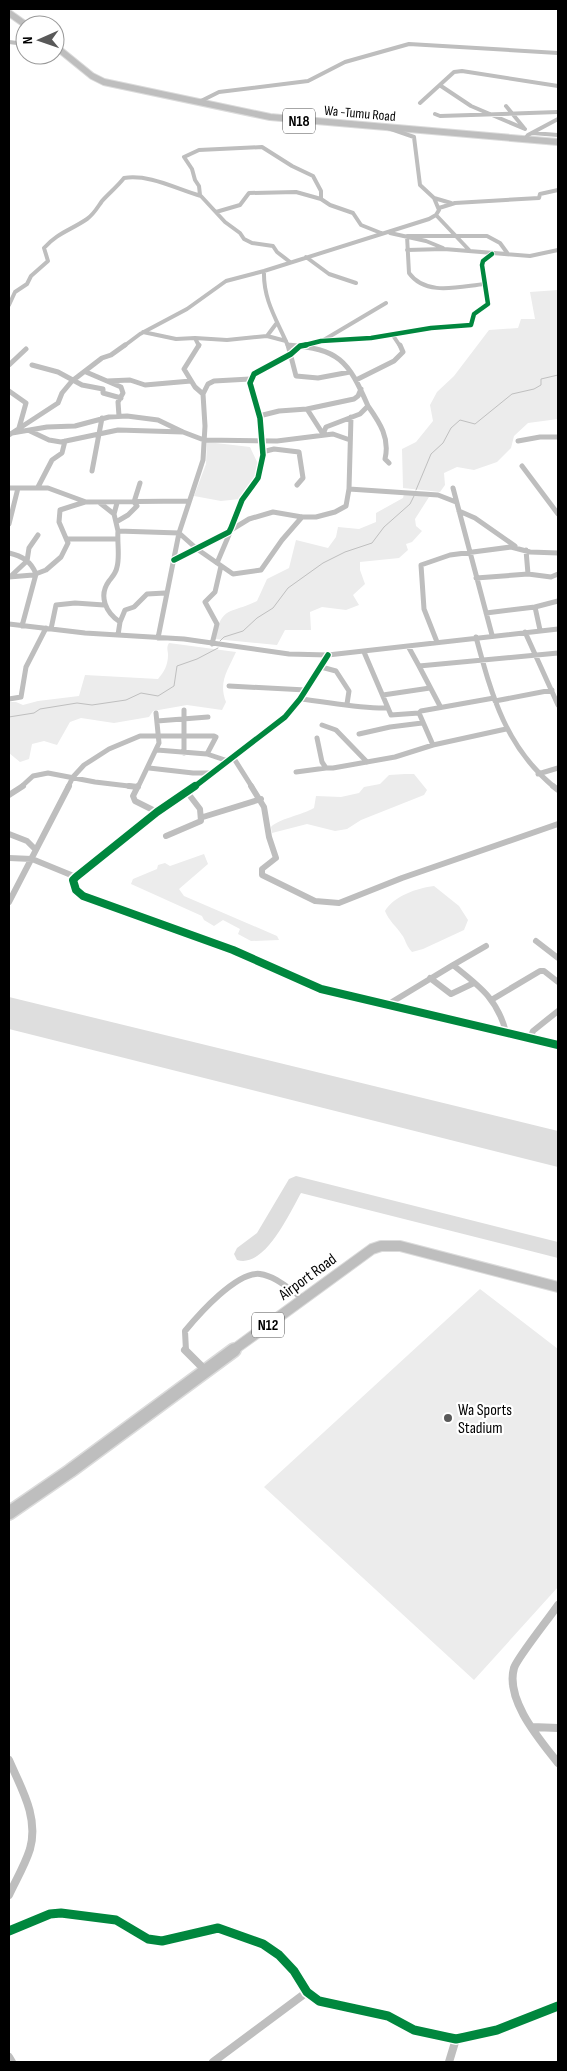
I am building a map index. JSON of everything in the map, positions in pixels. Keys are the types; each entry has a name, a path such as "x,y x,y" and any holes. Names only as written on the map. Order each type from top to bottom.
{"highway":[{"name":"Wa -Tumu Road","path":"65,55 92,76 104,82 270,117 387,128 528,136 558,142"},
{"name":"Airport Road","path":"9,1513 70,1471 372,1249 391,1245 558,1286"}],"street":[{"path":"199,102 219,92 308,81 345,62 409,44 558,53"},
{"path":"420,102 441,86 454,72 462,71 558,86"},
{"path":"441,86 471,106 524,129"},
{"path":"506,106 528,136"},
{"path":"435,114 440,116 558,112"},
{"path":"528,136 558,119"},
{"path":"387,128 410,135 415,139 420,185 434,198 439,208"},
{"path":"528,136 558,135"},
{"path":"201,196 199,186 193,177 192,168 184,159 186,155 199,150 257,147 266,149 292,166 313,176 321,192 321,199"},
{"path":"9,305 16,290 27,284 31,276 48,261 44,248 52,239 95,212 103,200 114,192 124,178 132,176 201,196 244,239 252,243 271,244 276,252 290,262"},
{"path":"10,434 58,403 62,392 72,381 102,358 111,355 143,332 187,309 226,281 409,226 436,215 439,208 452,204 500,199 539,198 540,194 558,190"},
{"path":"216,212 240,205 250,193 296,192 321,199 330,205 353,213 361,225 426,241 444,249"},
{"path":"434,198 452,204"},
{"path":"436,215 470,251"},
{"path":"407,236 491,237 500,243 508,254"},
{"path":"407,236 407,250 412,277 430,288 485,284"},
{"path":"407,250 444,249 530,256 558,250"},
{"path":"212,644 217,624 216,619 209,613 205,602 215,592 219,564 241,502 258,479 262,466 263,441 250,379 254,374 291,354 300,346 321,341 346,340 431,328 470,325 474,314 484,309 488,304 482,265 483,261 492,254"},
{"path":"306,257 331,276 356,283"},
{"path":"264,271 263,285 272,315 287,343 296,376 300,378 327,377 350,372"},
{"path":"321,341 386,303"},
{"path":"267,336 276,324"},
{"path":"143,332 176,339 247,340 267,336 287,343 335,354 356,380 368,406 382,424 389,449 385,459 389,463"},
{"path":"356,380 394,361 403,352 392,334"},
{"path":"195,338 199,345 184,369 195,387 203,394"},
{"path":"9,365 26,349"},
{"path":"32,365 58,372 72,381 91,388 103,389 103,393 121,398"},
{"path":"86,372 98,379 121,387 121,398 118,402 119,416"},
{"path":"158,638 165,593 179,533 203,460 205,426 203,394 208,384 214,380 250,379"},
{"path":"107,381 130,380 145,385 191,381"},
{"path":"259,416 279,411 307,409 354,398 358,396 361,389"},
{"path":"9,390 26,403 26,412 20,421 19,428"},
{"path":"322,434 326,427 360,414 368,406"},
{"path":"307,409 322,434"},
{"path":"10,434 30,432 39,428 78,426 102,418 130,415 149,418 177,427 182,432"},
{"path":"174,560 250,519 274,512 302,517 316,517 335,512 346,506 349,489 351,417"},
{"path":"92,471 102,418"},
{"path":"30,432 49,440 65,441 118,430 182,432 204,440 263,441 333,434 350,440"},
{"path":"518,441 540,436 558,436"},
{"path":"38,487 52,460 62,453 65,441"},
{"path":"262,452 274,449 299,452 303,478 297,485"},
{"path":"522,466 556,507 558,514"},
{"path":"116,522 135,510 137,506 134,502 140,483"},
{"path":"9,488 38,487 54,489 86,502"},
{"path":"9,524 18,488"},
{"path":"452,488 492,635"},
{"path":"349,489 438,494 456,502"},
{"path":"11,576 36,574 61,559 66,552 68,539 58,519 60,510 86,502 189,501"},
{"path":"100,502 114,514"},
{"path":"118,503 114,514 118,531 120,566 116,575 108,582 104,605 110,616 120,622"},
{"path":"458,511 472,514 506,542 526,550 558,553"},
{"path":"118,531 179,533 197,549 233,574 261,570 282,540 302,517"},
{"path":"11,576 27,561 29,548 38,535"},
{"path":"68,539 117,539"},
{"path":"437,642 424,609 420,567 450,555 470,551 518,547"},
{"path":"526,550 528,574"},
{"path":"9,553 27,561 34,567 36,574 22,626"},
{"path":"476,578 528,574 546,577 558,574"},
{"path":"118,635 120,622 125,610 134,607 147,594 165,593"},
{"path":"486,613 535,608 558,601"},
{"path":"9,699 20,697 26,667 49,629 56,605 75,603 104,605"},
{"path":"535,608 540,630"},
{"path":"9,624 158,638 289,654 328,655 558,629"},
{"path":"525,632 558,705"},
{"path":"476,637 495,700 514,746 538,774 558,790"},
{"path":"408,646 440,706"},
{"path":"364,652 391,716 390,727"},
{"path":"419,666 558,653"},
{"path":"328,655 300,699 285,717 157,812 76,877 73,880 74,885 84,896 233,950 321,990 558,1045"},
{"path":"320,667 336,671 349,691 347,704"},
{"path":"229,686 306,690"},
{"path":"383,695 430,688"},
{"path":"391,716 419,713 440,706 495,700 552,690"},
{"path":"300,699 347,704 367,709 388,708"},
{"path":"184,710 184,753"},
{"path":"156,713 159,743 149,768 133,796 135,801 157,812"},
{"path":"419,713 432,744"},
{"path":"156,721 208,718"},
{"path":"359,734 390,727 422,723"},
{"path":"322,725 337,729 356,754 367,762"},
{"path":"296,772 395,757 432,744 506,729"},
{"path":"9,902 73,777 95,757 109,748 140,736 216,737 207,754"},
{"path":"317,738 322,762 326,768"},
{"path":"157,750 207,754 230,759 264,807 269,836 276,858 262,869 262,875 322,903 339,903 411,875 558,824"},
{"path":"149,768 193,774 212,773"},
{"path":"538,774 558,768"},
{"path":"9,795 18,791 33,776 52,774 97,782 138,786"},
{"path":"186,792 194,797 203,817"},
{"path":"166,836 201,821 203,817 260,799"},
{"path":"9,834 27,841 36,850"},
{"path":"9,858 32,859 76,877"},
{"path":"536,941 558,958"},
{"path":"387,1006 430,978 486,946"},
{"path":"452,965 494,999 503,1019 506,1032"},
{"path":"494,999 540,971 544,971 558,982"},
{"path":"430,978 451,994 474,983"},
{"path":"530,1038 533,1031 558,1011"},
{"path":"205,1370 185,1350 185,1331 204,1310 242,1278 254,1274 262,1274 304,1299"},
{"path":"558,1605 514,1667 513,1684 520,1709 541,1743 558,1763"},
{"path":"532,1727 558,1728"},
{"path":"9,1760 31,1812 33,1830 30,1849 9,1895"},
{"path":"9,1932 50,1914 61,1913 116,1920 154,1941 218,1928 263,1944 279,1955 294,1971 307,1992 318,2002 388,2016 414,2030 456,2039 497,2030 558,2006"},
{"path":"213,2062 307,1992"},
{"path":"448,2062 456,2039"},
{"path":"9,2056 12,2062"}],"shaded area":[{"path":"558,290 558,419 528,423 514,436 511,448 497,462 474,470 457,467 444,473 445,485 440,492 403,488 402,449 416,442 433,421 430,405 437,392 454,376 489,330 518,328 521,319 535,319 530,292"},
{"path":"207,442 250,447 258,464 253,484 240,499 221,501 194,496 206,464"},
{"path":"404,494 429,497 415,519 416,526 422,531 412,542 406,544 408,550 399,558 360,562 360,570 365,584 353,595 359,605 346,610 322,607 310,612 311,630 285,630 277,645 215,639 217,628 224,615 257,601 267,579 289,568 296,540 328,548 336,537 338,527 359,529 376,522 376,513 403,498"},
{"path":"169,643 236,652 227,670 224,682 223,688 226,702 222,710 187,705 153,711 149,717 114,723 81,718 70,722 57,745 44,741 32,744 29,759 20,762 9,753 9,702 23,705 38,701 79,696 85,675 158,679 164,671 168,659 167,648"},
{"path":"414,774 427,790 424,795 361,820 347,829 335,831 307,824 272,833 271,827 274,824 314,808 316,796 341,797 359,793 364,787 380,784 389,775"},
{"path":"204,854 208,864 179,889 184,896 277,936 279,940 251,941 238,934 240,929 223,920 214,926 204,920 202,916 131,884 133,879 157,869 158,865 165,863 170,866"},
{"path":"434,886 459,906 468,920 464,930 423,949 412,952 385,911 400,897"},
{"name":"Wa Sports Stadium","path":"480,1289 558,1349 558,1587 474,1680 264,1487"}],"waterway":[{"path":"416,490 431,454 443,443 451,428 460,420 475,424 512,394 534,389 541,385 541,379 558,375"},
{"path":"220,641 224,637 243,631 257,618 273,608 288,588 323,563 345,552 372,543 384,527 410,504 415,494"},
{"path":"9,717 34,713 40,709 77,703 92,705 126,700 141,693 158,696 174,686 177,666 197,659 218,648"}],"taxiway":[{"path":"244,1254 264,1239 296,1184 558,1250"}],"runway":[{"path":"9,1013 558,1149"}],"cycle path":[{"path":"174,560 229,532 240,504 258,478 263,455 263,442 260,418 250,383 254,374 291,354 300,346 321,341 371,338 431,328 471,325 474,314 488,304 482,265 483,261 492,254"},
{"path":"328,655 300,699 285,717 187,792 157,812 76,877 73,880 76,890 83,896 233,950 321,989 558,1045"},
{"path":"9,1931 50,1914 61,1913 116,1920 148,1939 162,1941 218,1928 263,1944 279,1955 294,1971 307,1992 319,2001 388,2016 414,2030 456,2039 497,2030 558,2006"}],"place":[{"name":"Wa Sports Stadium","path":"448,1418"}]}
